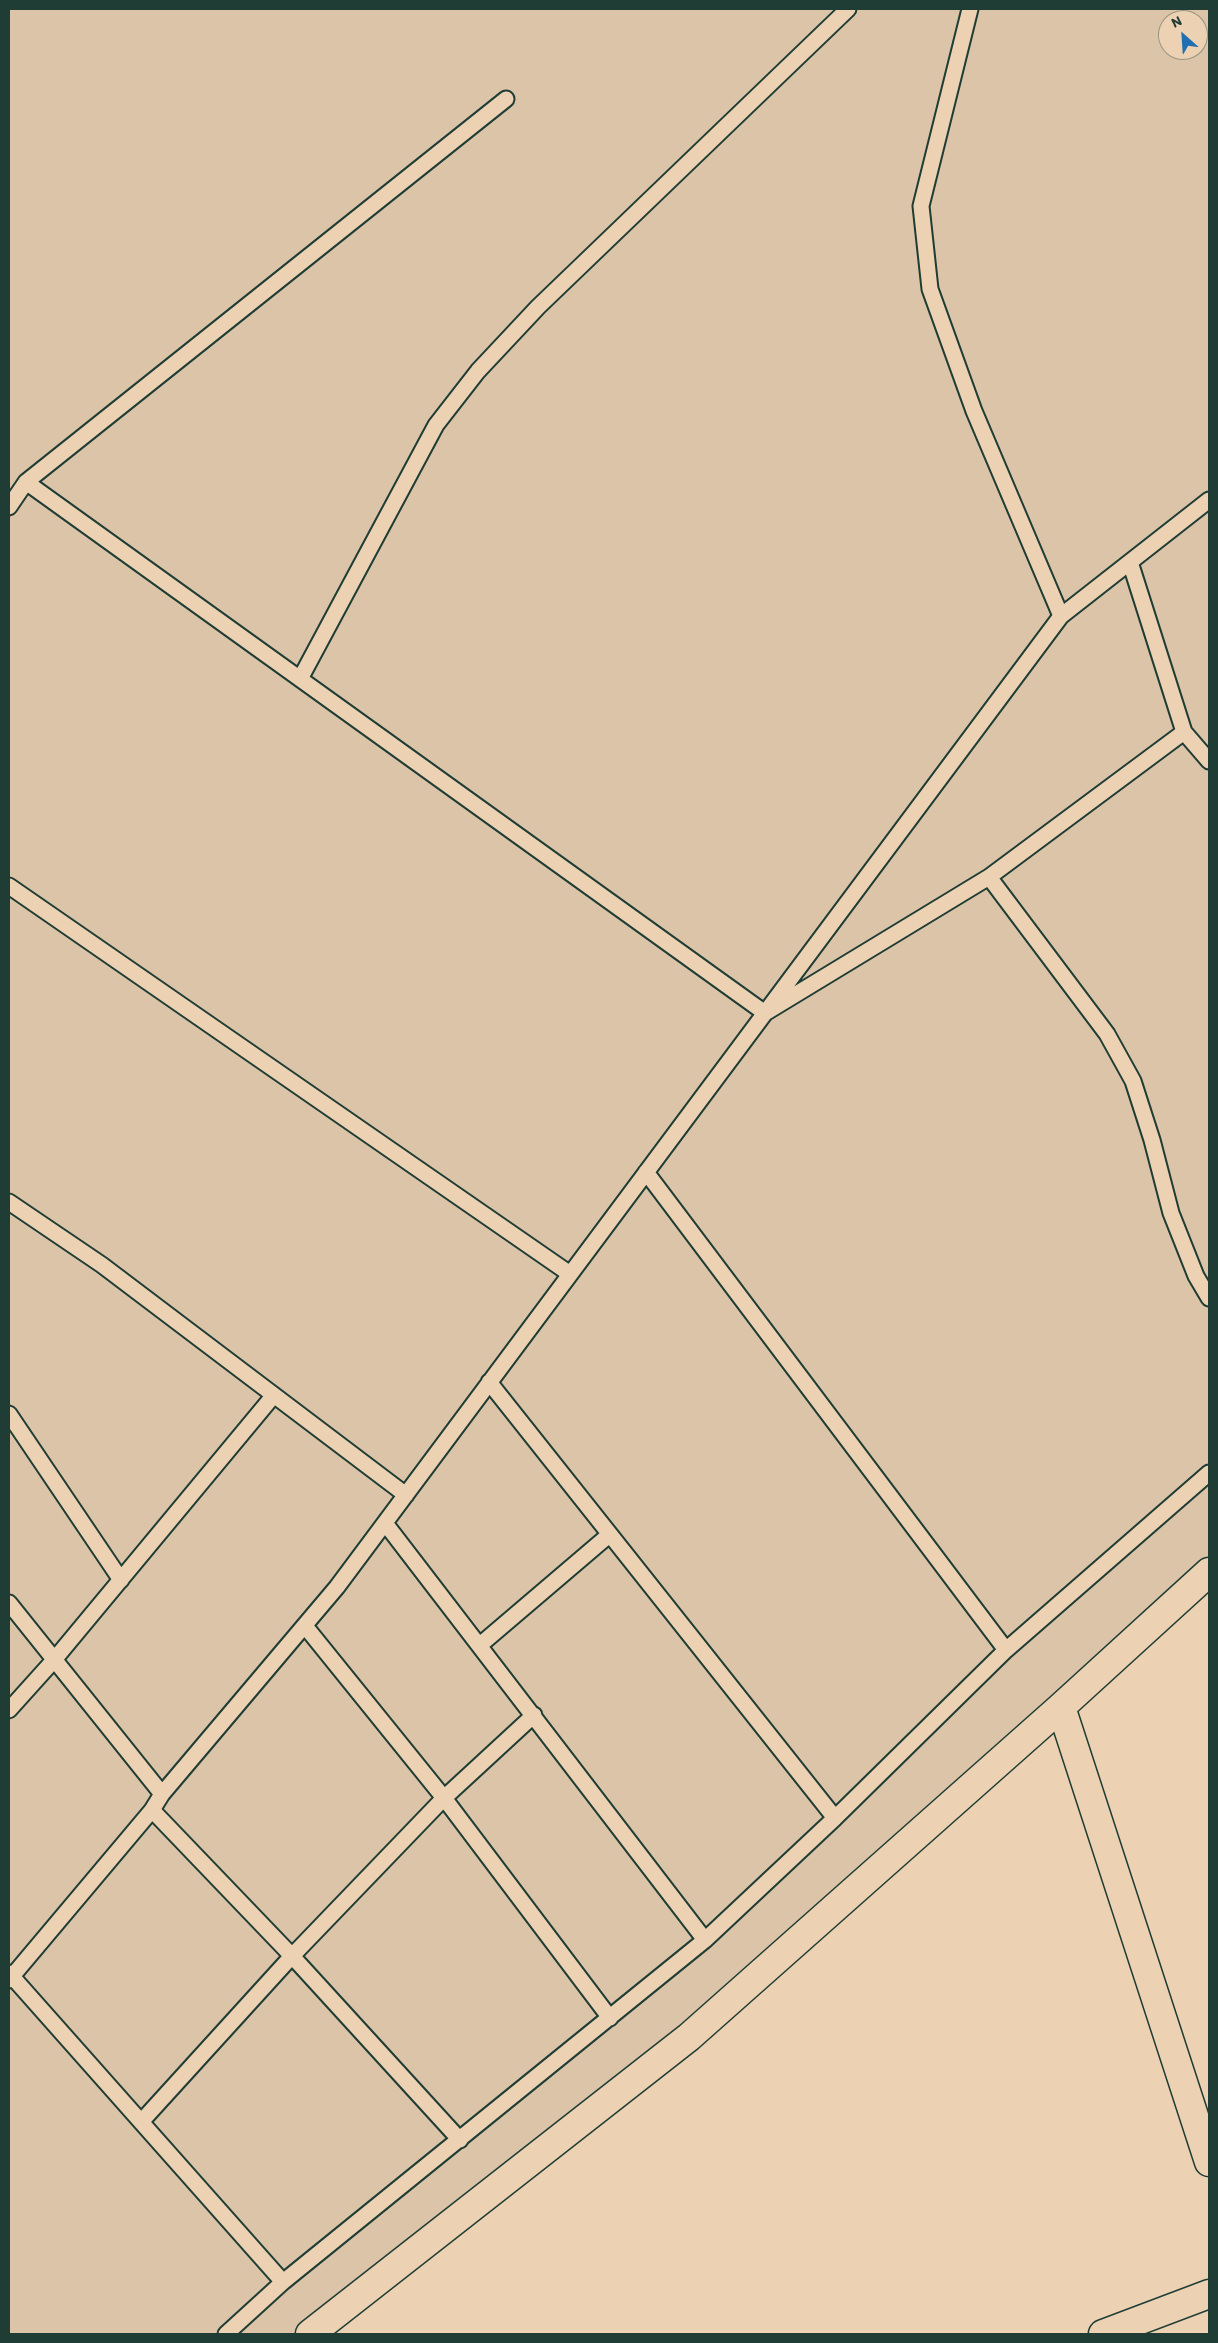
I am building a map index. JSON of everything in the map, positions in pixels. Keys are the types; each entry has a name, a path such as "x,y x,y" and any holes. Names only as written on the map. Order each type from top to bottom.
{"street":[{"path":"310,2334 689,2036 1061,1707 1209,1572"},
{"path":"1061,1707 1209,2162"},
{"path":"1103,2334 1209,2294"}],"lane":[{"path":"300,679 436,425 478,371 545,300 848,9"},
{"path":"970,9 921,206 930,289 974,411 1062,616"},
{"path":"9,507 26,482 506,99"},
{"path":"26,482 765,1013"},
{"path":"283,2282 10,1977 305,1626 385,1523 1062,616 1209,500"},
{"path":"1130,562 1184,732 1209,761"},
{"path":"765,1013 989,877 1184,732"},
{"path":"989,877 1107,1034 1133,1080 1152,1140 1171,1213 1196,1276 1209,1298"},
{"path":"9,886 570,1274"},
{"path":"646,1172 1006,1650"},
{"path":"9,1202 102,1265 406,1495"},
{"path":"489,1382 835,1818"},
{"path":"9,1710 54,1660 274,1395"},
{"path":"9,1414 121,1580"},
{"path":"226,2334 283,2282 705,1940 835,1818 1006,1650 1209,1473"},
{"path":"385,1523 705,1940"},
{"path":"480,1645 609,1535"},
{"path":"9,1603 162,1794"},
{"path":"305,1626 444,1798 610,2018"},
{"path":"141,2122 292,1956 444,1798 534,1715"},
{"path":"152,1810 292,1956 460,2140"}],"shaded area":[{"path":"9,9 1209,9 1209,1572 689,2037 310,2334 9,2334"}]}
